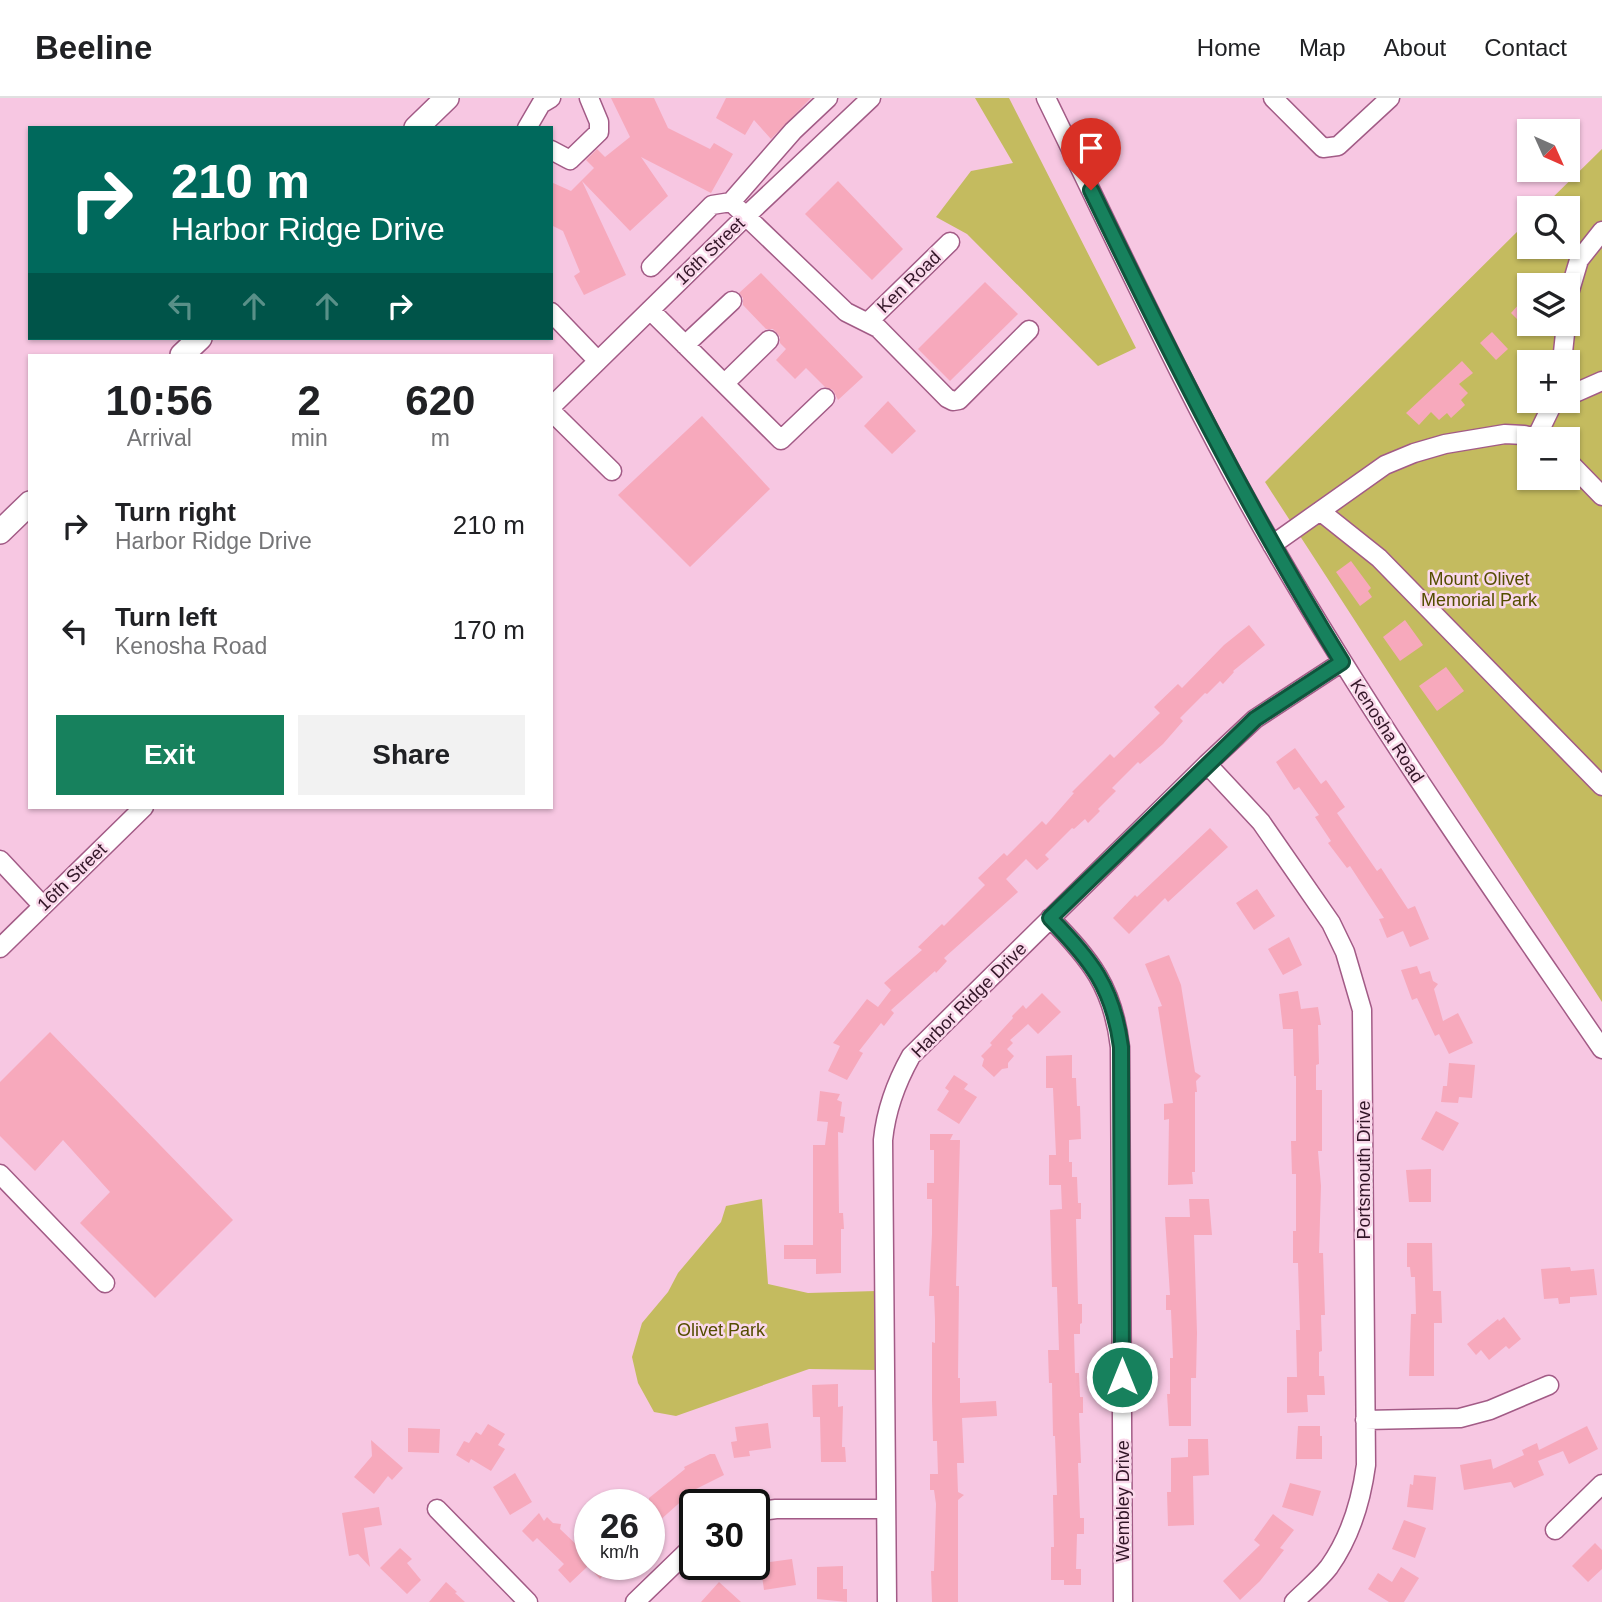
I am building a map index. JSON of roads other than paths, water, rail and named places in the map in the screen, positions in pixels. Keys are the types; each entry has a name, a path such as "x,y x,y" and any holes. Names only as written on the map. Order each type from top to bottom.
{"main road":[{"path":"418,126 447,98"},
{"path":"183,354 198,340"},
{"path":"0,532 28,505"}],"street":[{"path":"528,126 541,104 551,98"},
{"path":"553,150 570,160 599,132 599,122 589,98"},
{"path":"651,267 712,205 731,202 793,131 828,98"},
{"name":"16th Street","path":"553,407 745,216 871,98"},
{"name":"Kenosha Road","path":"1046,98 1170,352 1272,545 1384,729 1602,1049"},
{"path":"1273,98 1323,148 1338,146 1390,98"},
{"path":"731,202 846,312 868,322 890,339 953,401 960,400 1029,330"},
{"path":"1575,273 1579,260 1602,231"},
{"name":"Ken Road","path":"868,322 950,242"},
{"path":"685,345 732,301"},
{"path":"650,310 781,440 825,398"},
{"path":"553,315 598,361"},
{"path":"725,383 769,340"},
{"path":"1580,391 1602,382"},
{"path":"553,411 612,471"},
{"path":"1272,545 1385,465 1445,443 1517,435"},
{"path":"1580,473 1602,496"},
{"path":"1320,511 1379,558 1601,783"},
{"name":"Harbor Ridge Drive","path":"887,1602 885,1123 900,1075 911,1056 1255,719 1342,662"},
{"name":"Portsmouth Drive","path":"1207,764 1261,822 1331,923 1345,951 1362,1010 1366,1465 1362,1496 1351,1527 1327,1569 1294,1602"},
{"name":"16th Street","path":"0,948 142,809"},
{"path":"0,860 43,906"},
{"name":"Wembley Drive","path":"1050,918 1084,953 1101,980 1111,1000 1121,1047 1123,1602"},
{"path":"0,1174 105,1283"},
{"path":"1366,1420 1460,1418 1490,1410 1549,1385"},
{"path":"1555,1530 1602,1484"},
{"path":"437,1509 528,1602"},
{"path":"770,1510 887,1509"},
{"path":"635,1602 679,1559"}],"park label":[{"name":"Mount Olivet Memorial Park","path":"1479,589"},
{"name":"Olivet Park","path":"721,1330"}]}
